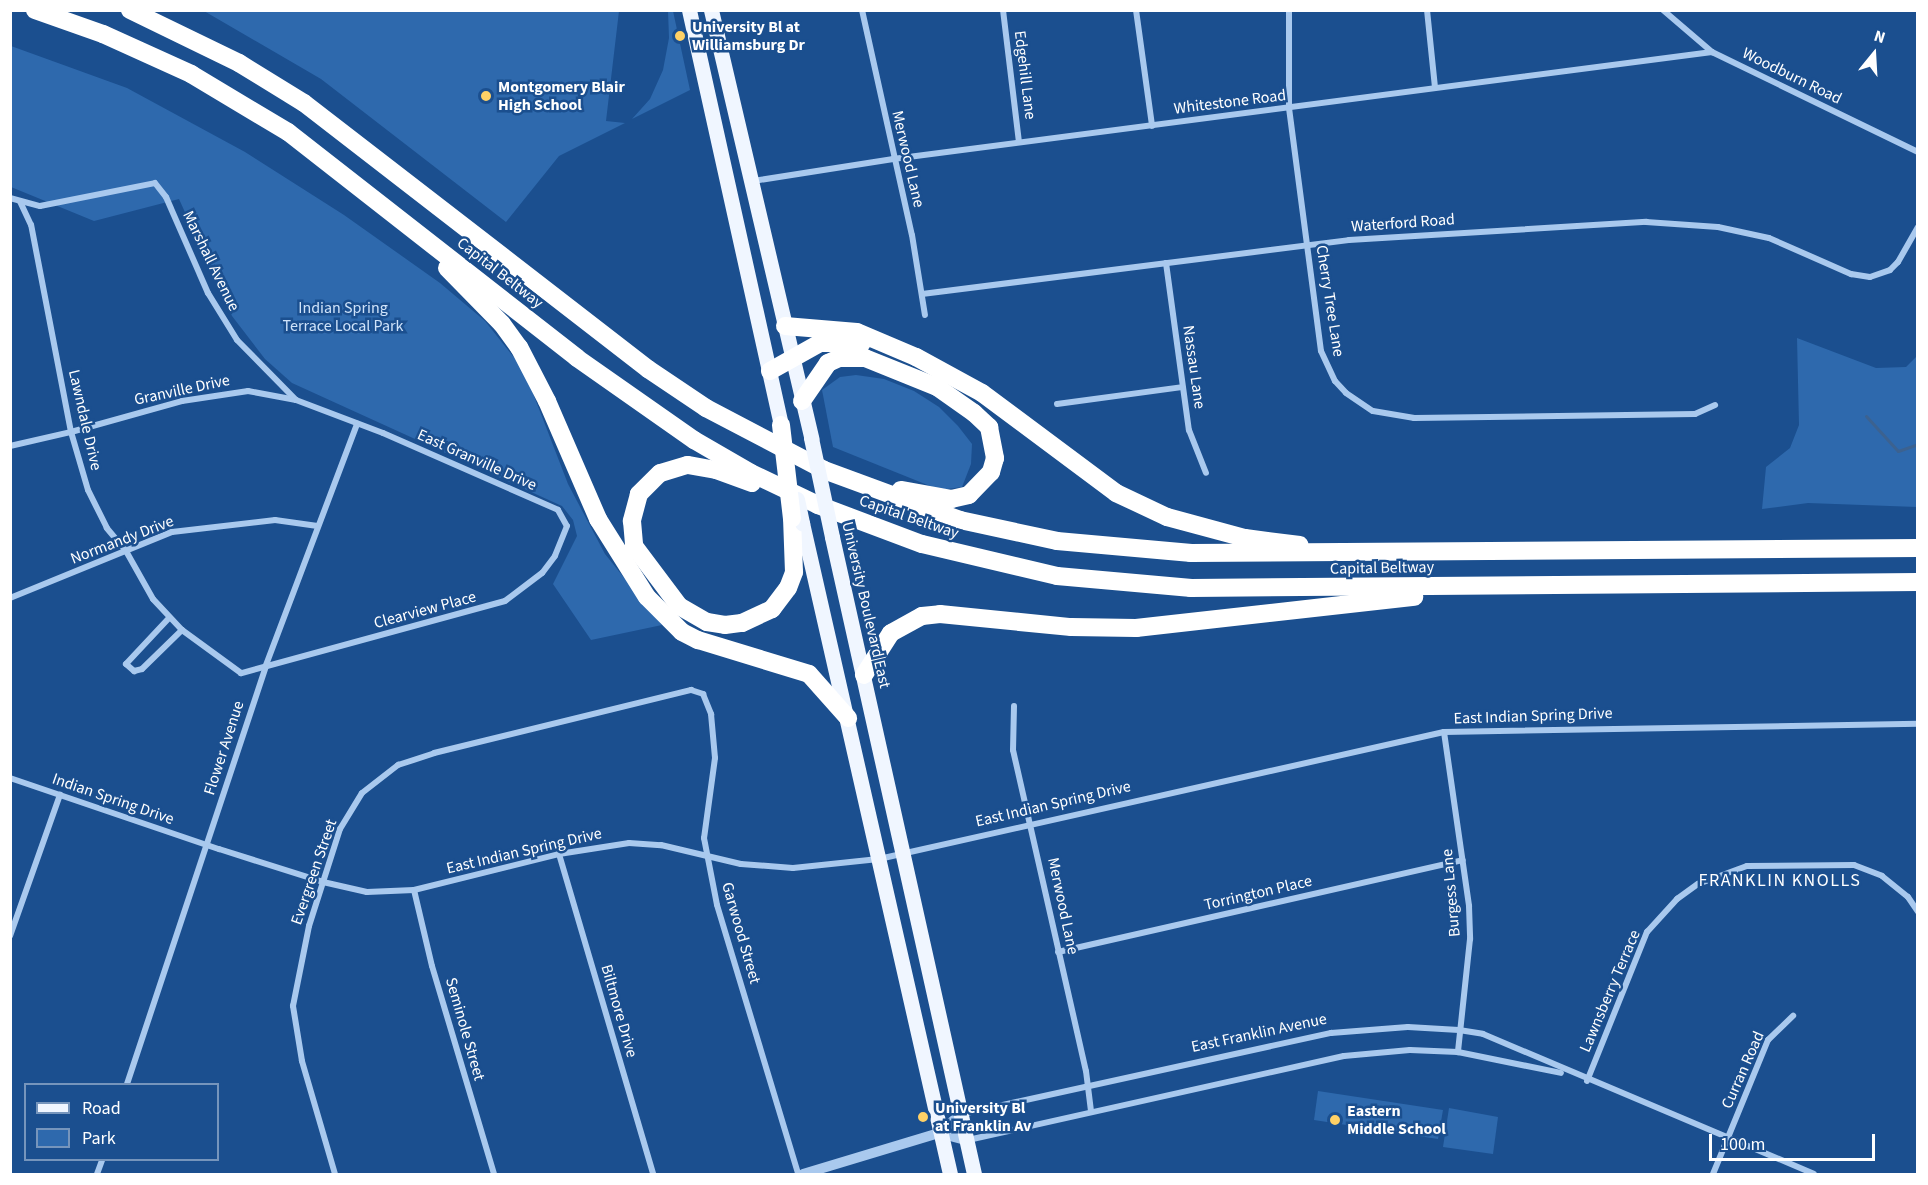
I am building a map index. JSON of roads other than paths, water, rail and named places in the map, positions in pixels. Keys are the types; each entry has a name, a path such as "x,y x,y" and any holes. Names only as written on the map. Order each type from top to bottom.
{"highway":[{"name":"Capital Beltway","path":"35,10 103,34 190,74 288,132 577,358 694,440 751,473 890,533 1002,565 1114,583 1245,589 1917,582"},
{"name":"Capital Beltway","path":"130,10 239,63 304,103 648,369 734,425 824,470 960,520 1057,541 1155,552 1379,554 1917,548"},
{"path":"349,178 448,269 502,324 519,347 612,547 666,618 698,640 809,674 848,718"},
{"path":"785,326 857,332 915,357 982,393 1116,493 1167,517 1245,538 1379,554"},
{"path":"770,371 791,357 820,343 835,341 876,345 915,357"},
{"path":"802,401 828,363 839,358 865,358 911,375 955,398 988,428 994,442 995,458 982,486 969,495 952,499 824,470"},
{"path":"781,425 797,521 795,554 788,588 772,609 742,623 707,622 679,606 642,560 632,534 633,506 639,494 660,473 687,465 716,470 890,533"},
{"path":"864,675 891,633 922,616 960,615 1071,627 1172,626 1494,586"}],"main road":[{"path":"689,10 781,425"},
{"name":"University Boulevard East","path":"711,10 811,438 974,1174"},
{"path":"797,521 848,718 950,1174"}],"street":[{"name":"Merwood Lane","path":"862,10 925,315"},
{"name":"Edgehill Lane","path":"1003,10 1019,142"},
{"path":"1136,10 1152,126"},
{"name":"Cherry Tree Lane","path":"1289,10 1289,108 1307,244 1327,366 1346,393 1373,411 1414,418 1617,417 1695,414 1715,405"},
{"path":"1427,10 1435,88"},
{"name":"Woodburn Road","path":"1663,10 1712,52 1917,152"},
{"name":"Whitestone Road","path":"752,182 893,159 1712,52"},
{"name":"Marshall Avenue","path":"20,201 40,206 155,183 166,197 208,293 237,340 296,400"},
{"path":"10,198 20,201"},
{"name":"Lawndale Drive","path":"20,201 31,225 71,432 88,490 107,528 126,551 153,599 168,618 241,673 266,665"},
{"name":"Waterford Road","path":"922,294 1307,244 1680,222 1769,238 1851,274 1880,275 1898,262 1917,227"},
{"name":"Nassau Lane","path":"1166,263 1189,430 1206,473"},
{"path":"1057,404 1182,387"},
{"name":"Granville Drive","path":"10,446 219,393 248,391 296,400 357,424"},
{"name":"Flower Avenue","path":"127,1083 266,665 357,424"},
{"name":"East Granville Drive","path":"357,424 558,510 567,526 564,537"},
{"name":"Normandy Drive","path":"10,598 172,532 220,524 275,520 318,526"},
{"name":"Clearview Place","path":"266,665 505,601 542,573 564,537"},
{"path":"168,618 126,664 134,671 142,669 182,630"},
{"name":"Evergreen Street","path":"336,1174 302,1061 293,1006 296,975 340,829 362,793 398,765 678,691 703,694"},
{"name":"Garwood Street","path":"703,694 711,714 715,758 704,838 717,906 798,1174"},
{"name":"Merwood Lane","path":"1014,706 1013,750 1089,1086 1091,1111"},
{"name":"East Indian Spring Drive","path":"206,845 323,882 367,892 414,890 559,854 629,843 661,845 741,864 793,868 879,859 903,854 1031,822 1444,732 1917,724"},
{"name":"Burgess Lane","path":"1444,732 1463,860 1470,939 1458,1052"},
{"name":"Indian Spring Drive","path":"10,778 206,845"},
{"path":"10,936 60,795"},
{"name":"Biltmore Drive","path":"559,854 653,1174"},
{"name":"Torrington Place","path":"1058,952 1463,860"},
{"name":"Lawnsberry Terrace","path":"1587,1081 1647,932 1677,899 1698,884 1747,866 1854,865 1882,876 1908,897 1917,912"},
{"name":"Seminole Street","path":"414,890 432,966 494,1174"},
{"name":"Curran Road","path":"1713,1174 1768,1040 1793,1016"},
{"name":"East Franklin Avenue","path":"803,1174 939,1133 961,1114 1331,1033 1408,1027 1483,1034 1587,1081 1814,1174"},
{"name":"East Franklin Avenue","path":"939,1133 966,1140 1344,1056 1410,1050 1458,1052 1545,1068 1587,1081"}],"waterway":[{"path":"1866,416 1898,451 1918,444"}],"place":[{"name":"University Bl at Williamsburg Dr","path":"680,36"},
{"name":"Montgomery Blair High School","path":"486,96"},
{"name":"University Bl at Franklin Av","path":"923,1117"},
{"name":"Eastern Middle School","path":"1335,1120"}],"district":[{"name":"FRANKLIN KNOLLS","path":"1780,881"}],"park label":[{"name":"Indian Spring Terrace Local Park","path":"343,317"}]}
